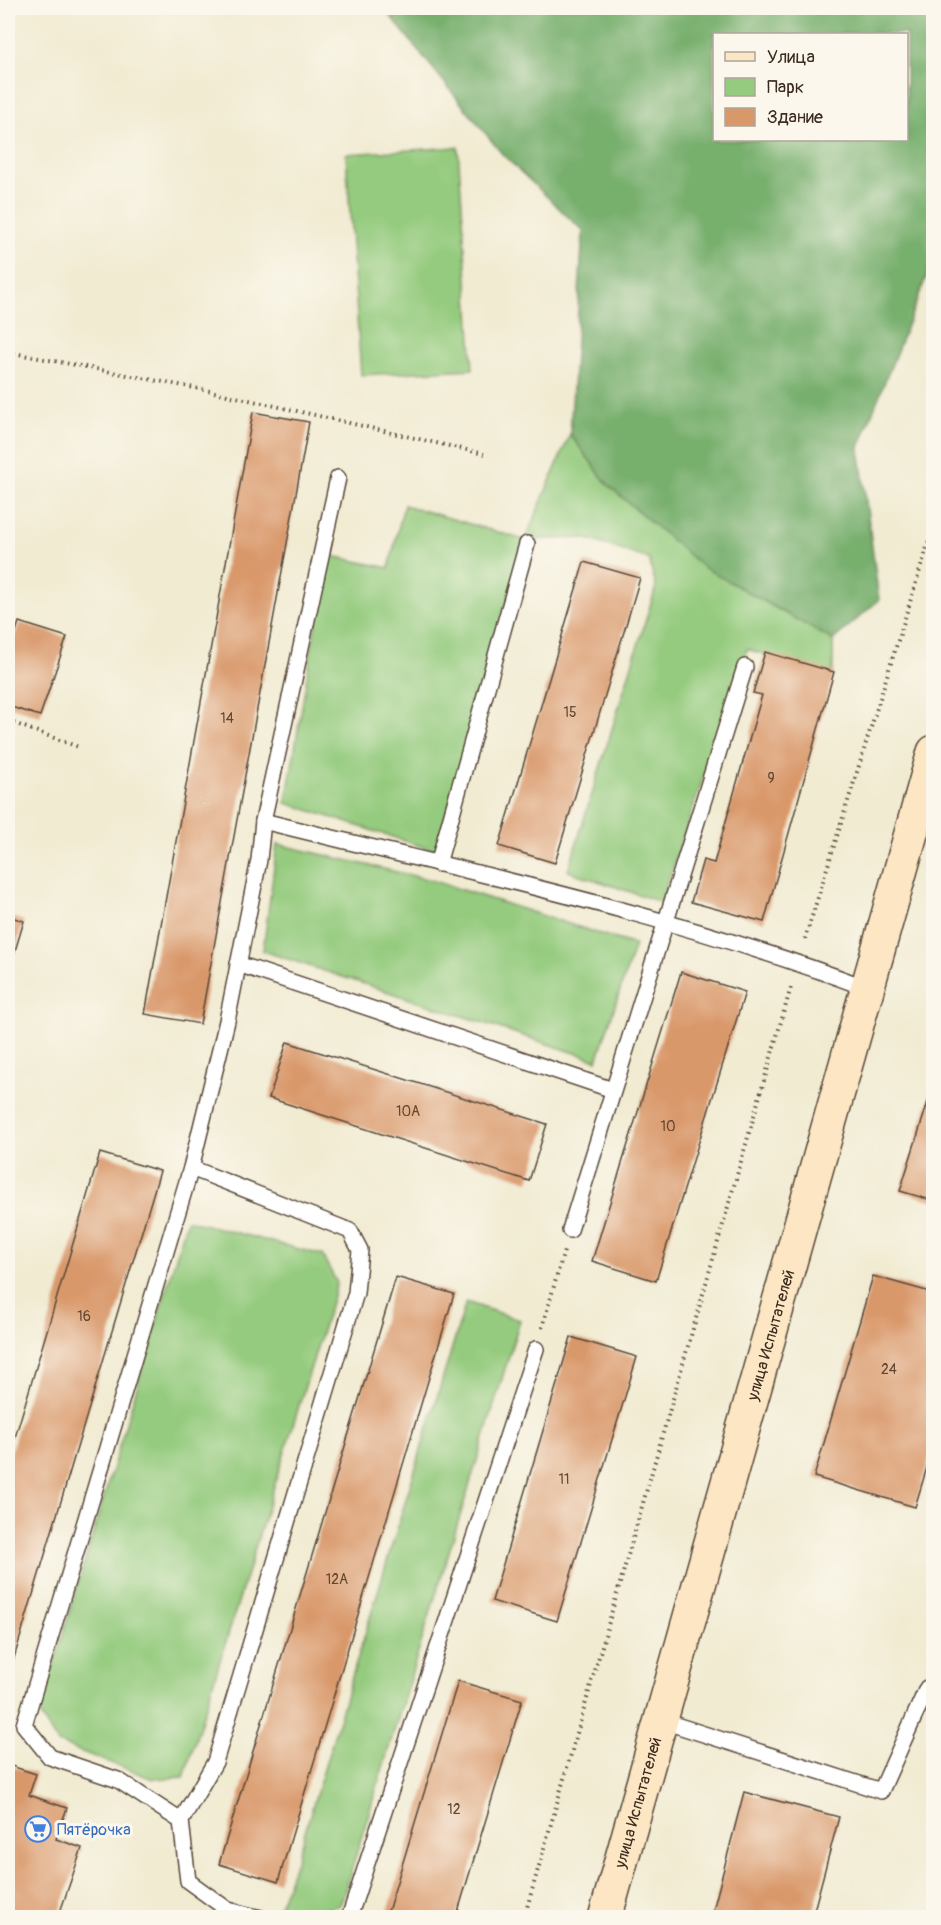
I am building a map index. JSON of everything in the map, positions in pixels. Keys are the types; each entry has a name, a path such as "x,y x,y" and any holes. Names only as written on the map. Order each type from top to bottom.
{"main road":[{"name":"улица Испытателей","path":"605,1917 869,989 933,752"}],"lane":[{"path":"180,1821 118,1780 50,1757 24,1725 191,1168 238,964 259,860 263,821 338,478"},
{"path":"438,864 527,544"},
{"path":"570,1230 745,667"},
{"path":"263,821 664,923 798,962 869,989"},
{"path":"238,964 613,1090"},
{"path":"191,1168 350,1231 360,1250 356,1293 215,1762 180,1821 188,1881 227,1914 261,1917"},
{"path":"349,1917 536,1349"},
{"path":"660,1720 880,1791 927,1689 933,1691"}],"path":[{"path":"8,352 210,391 484,454"},
{"path":"524,1917 798,962 933,525"},
{"path":"8,721 81,748"},
{"path":"536,1349 570,1230"}],"green space":[{"path":"384,8 933,8 933,260 859,447 879,600 833,640 703,567 608,485 570,434 583,231 503,155"},
{"path":"458,147 473,369 361,375 346,154"},
{"path":"570,434 608,485 703,567 833,640 833,676 747,649 661,902 568,871 656,587 649,559 584,538 525,540"},
{"path":"404,505 525,540 436,851 286,803 327,555 389,568"},
{"path":"277,844 431,880 635,945 597,1060 263,951"},
{"path":"187,1220 322,1255 337,1283 184,1777 153,1779 58,1743 39,1714"},
{"path":"466,1302 520,1320 349,1878 340,1905 315,1913 279,1907 296,1861"}],"building":[{"path":"253,412 309,422 200,1024 145,1014"},
{"path":"584,562 640,578 555,863 499,846"},
{"path":"19,622 67,637 40,716 8,706 8,656"},
{"path":"765,652 834,672 764,922 691,902 703,860 714,863 762,695 753,693"},
{"path":"8,916 24,921 9,971 8,970"},
{"path":"681,972 745,992 656,1281 592,1261"},
{"path":"287,1042 547,1124 529,1181 269,1098"},
{"path":"934,1087 934,1201 900,1191"},
{"path":"100,1153 160,1171 8,1678 8,1461"},
{"path":"873,1276 934,1293 934,1444 915,1507 814,1477"},
{"path":"396,1277 454,1294 278,1882 219,1864"},
{"path":"571,1337 637,1357 557,1621 492,1601"},
{"path":"458,1681 522,1700 456,1918 386,1918"},
{"path":"8,1765 36,1774 29,1795 67,1808 56,1839 82,1848 58,1918 8,1918"},
{"path":"744,1792 839,1817 812,1918 711,1918"}],"place":[{"name":"Пятёрочка","path":"38,1829"}]}
